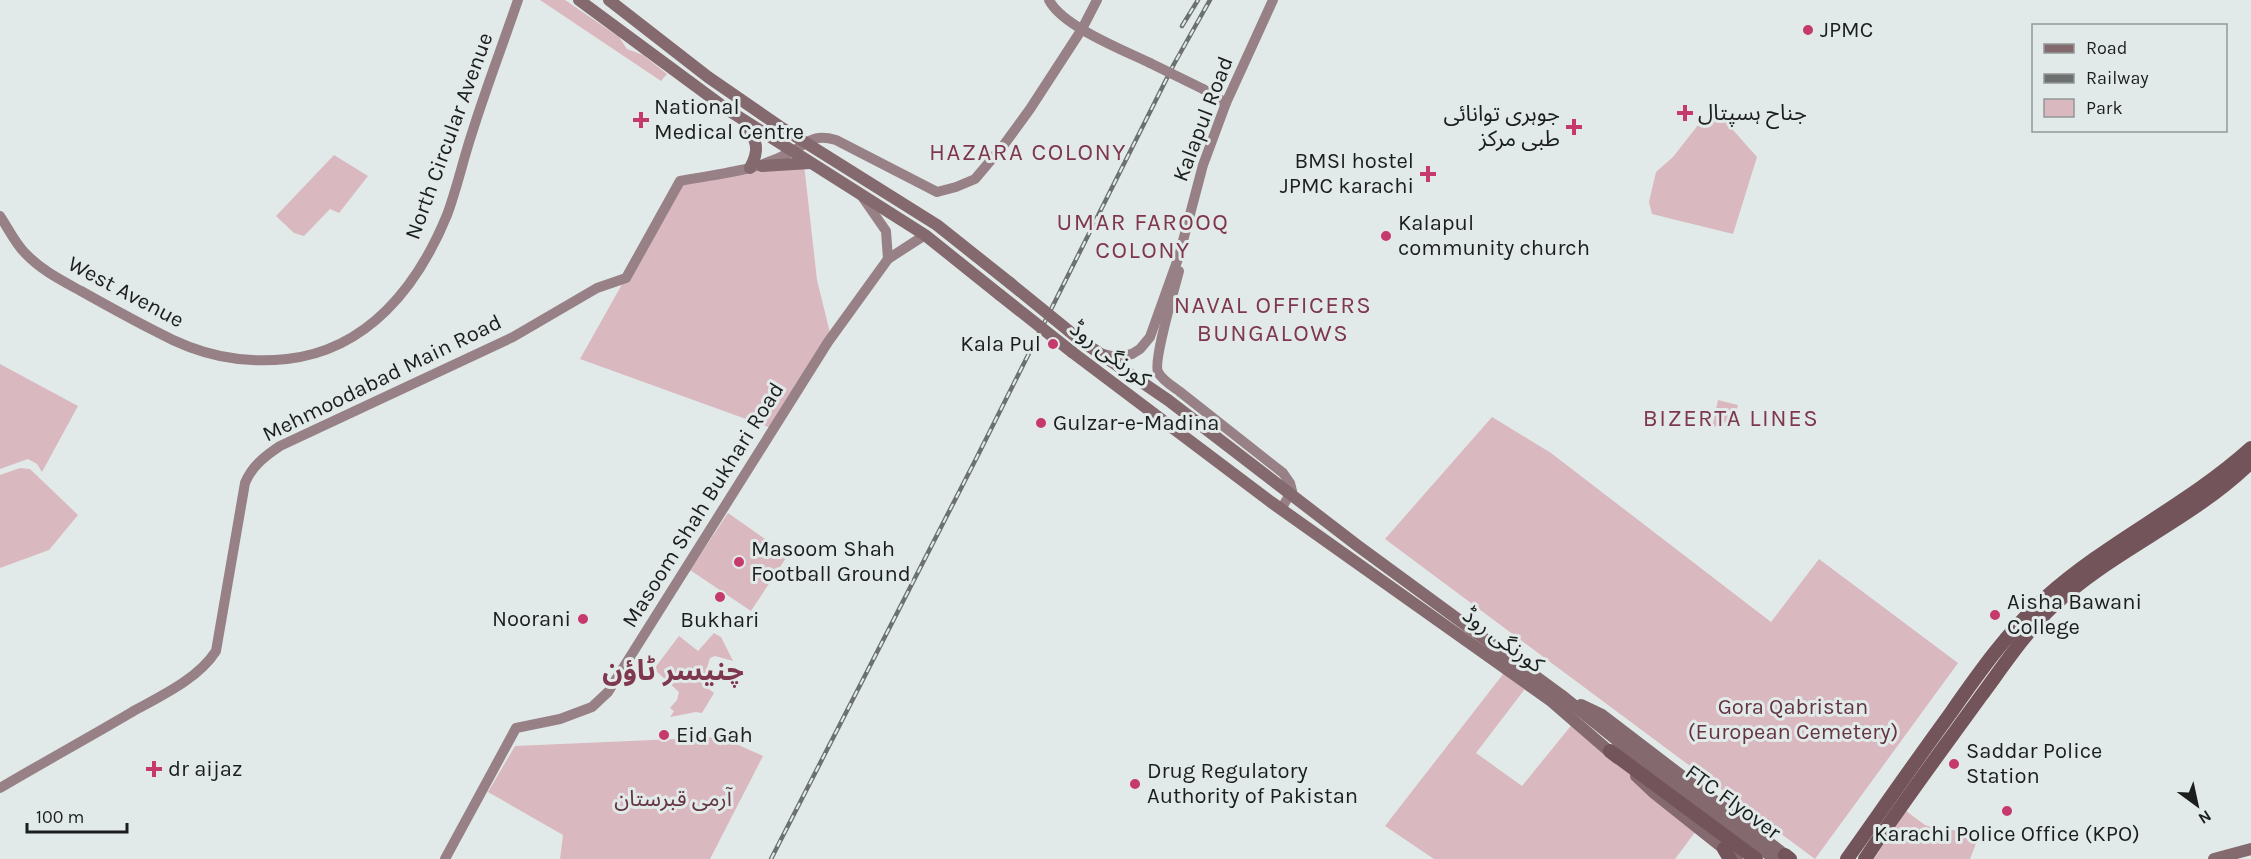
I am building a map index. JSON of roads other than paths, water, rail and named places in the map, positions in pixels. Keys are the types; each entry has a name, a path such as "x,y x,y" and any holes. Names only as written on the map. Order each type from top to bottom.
{"highway":[{"path":"1847,859 1980,672 2005,640 2043,599 2085,564 2217,477 2251,448"},
{"path":"1865,859 2014,650 2052,607 2090,575 2222,488 2251,462"},
{"path":"1610,751 1663,783 1756,859"},
{"path":"1836,859 1849,843 1873,822"}],"main road":[{"name":"کورنگی روڈ","path":"579,0 728,110 925,235 1072,352 1281,509 1550,700 1610,751 1653,792 1727,854 1737,859"},
{"name":"کورنگی روڈ","path":"609,0 708,77 806,143 937,225 1080,340 1168,400 1317,515 1561,695 1663,783"},
{"path":"744,120 757,148 756,167 812,163"},
{"path":"1561,695 1602,715 1784,858"},
{"name":"FTC Flyover","path":"1663,783 1784,858"},
{"path":"2214,859 2251,849"},
{"path":"2240,859 2251,856"}],"street":[{"name":"North Circular Avenue","path":"258,359 301,351 331,342 372,317 397,290 427,244 441,210 511,0"},
{"name":"North Circular Avenue","path":"258,359 298,358 333,348 356,336 376,321 397,300 416,274 433,246 447,213 474,126 518,0"},
{"path":"1049,0 1054,10 1082,29 1226,102"},
{"path":"756,167 792,152 817,136 836,140 937,192 975,179 1030,109 1082,29 1097,0"},
{"name":"Kalapul Road","path":"1179,256 1200,176 1226,102 1273,0"},
{"name":"Mehmoodabad Main Road","path":"0,788 152,701 210,661 216,651 245,483 251,470 268,454 280,446 513,337 597,288 626,278 680,181 756,167"},
{"path":"859,193 886,231 888,259"},
{"name":"West Avenue","path":"0,205 28,248 53,267 175,335 208,350 258,359"},
{"name":"West Avenue","path":"0,216 23,251 58,278 178,343 206,354 258,359"},
{"name":"Masoom Shah Bukhari Road","path":"445,859 516,728 560,719 592,707 608,692 828,342 888,259 925,235"},
{"path":"1096,351 1109,356 1124,357 1132,354 1147,341 1179,256"},
{"path":"1179,256 1179,270 1157,362 1159,374 1283,473 1290,483 1290,494 1281,509"}],"railway":[{"path":"1182,26 1198,0"},
{"path":"771,859 977,457 1174,64 1210,0"}],"place":[{"name":"JPMC","path":"1808,30"},
{"name":"جناح ہسپتال","path":"1685,113"},
{"name":"National Medical Centre","path":"641,120"},
{"name":"جوہری توانائی طبی مرکز","path":"1574,127"},
{"name":"BMSI hostel JPMC karachi","path":"1428,174"},
{"name":"Kalapul community church","path":"1386,236"},
{"name":"Kala Pul","path":"1053,344"},
{"name":"Gulzar-e-Madina","path":"1041,423"},
{"name":"Masoom Shah Football Ground","path":"739,562"},
{"name":"Bukhari","path":"720,597"},
{"name":"Aisha Bawani College","path":"1995,615"},
{"name":"Noorani","path":"583,619"},
{"name":"Eid Gah","path":"664,735"},
{"name":"Saddar Police Station","path":"1954,764"},
{"name":"dr aijaz","path":"154,769"},
{"name":"Drug Regulatory Authority of Pakistan","path":"1135,784"},
{"name":"Karachi Police Office (KPO)","path":"2007,811"}],"district":[{"name":"HAZARA COLONY","path":"1028,152"},
{"name":"UMAR FAROOQ COLONY","path":"1143,236"},
{"name":"NAVAL OFFICERS BUNGALOWS","path":"1273,319"},
{"name":"BIZERTA LINES","path":"1731,418"},
{"name":"چنیسر ٹاؤن","path":"673,670"}],"park label":[{"name":"Gora Qabristan (European Cemetery)","path":"1793,720"},
{"name":"آرمی قبرستان","path":"673,799"}]}
